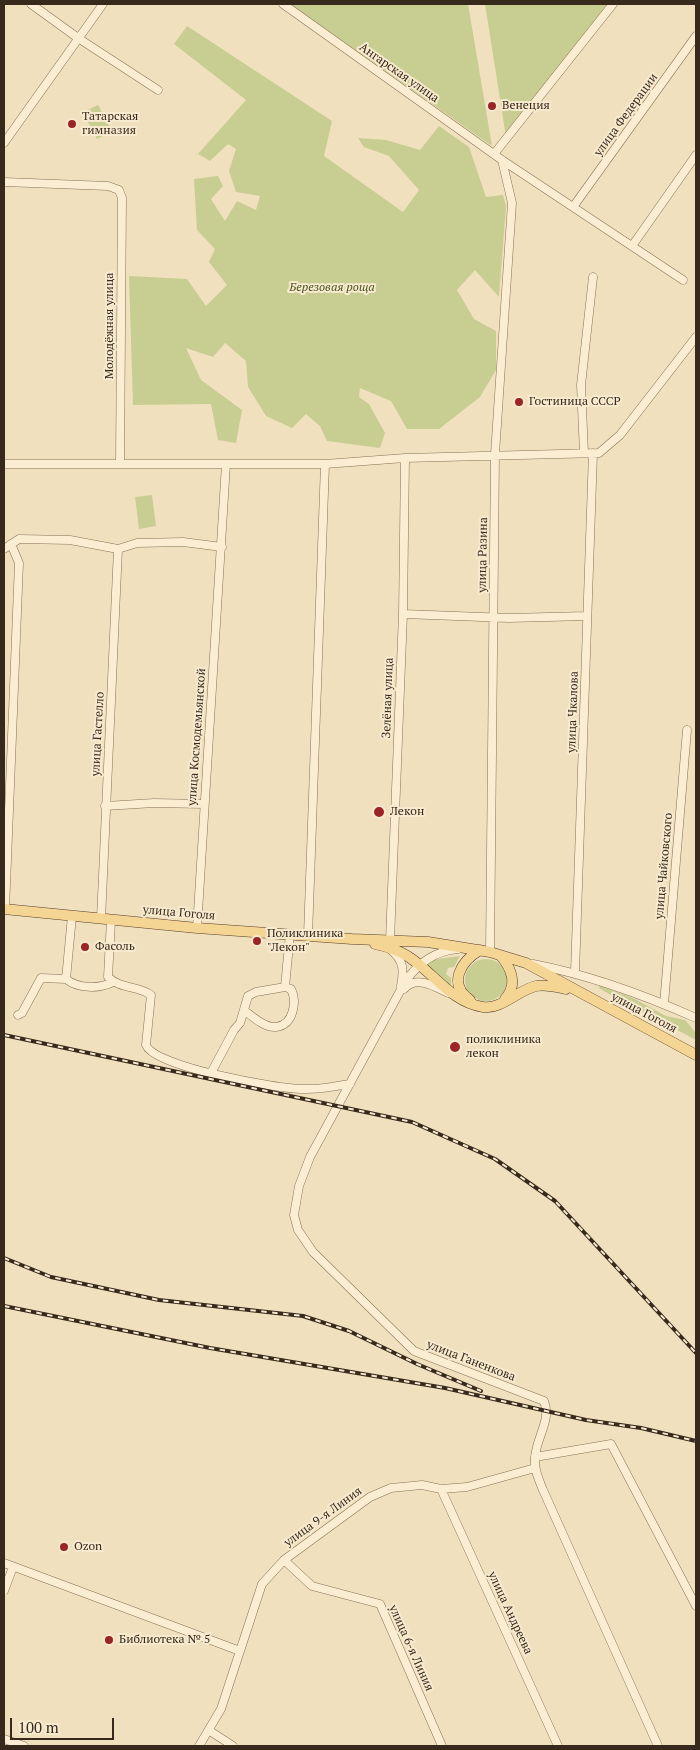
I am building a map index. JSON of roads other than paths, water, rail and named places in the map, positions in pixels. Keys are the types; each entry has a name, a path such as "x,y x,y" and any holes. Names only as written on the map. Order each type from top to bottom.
{"main road":[{"name":"улица Гоголя","path":"4,909 106,920 389,943"},
{"path":"389,943 428,942 489,952 526,963 580,993"},
{"path":"389,943 419,965 442,986 465,1001 481,1007 499,1004 536,986 551,986 580,993"},
{"path":"489,952 511,969 511,989 506,998 499,1004"},
{"path":"481,1007 467,999 458,981 464,962 489,952"},
{"name":"улица Гоголя","path":"580,993 696,1055"}],"street":[{"path":"31,4 78,38 158,90"},
{"path":"4,143 103,4"},
{"name":"Ангарская улица","path":"283,4 502,160 682,280"},
{"path":"494,154 613,4"},
{"name":"улица Федерации","path":"573,207 696,36"},
{"path":"632,246 696,156"},
{"name":"улица Разина","path":"489,952 495,454 512,203 502,160"},
{"name":"Молодёжная улица","path":"4,182 108,186 119,190 122,198 120,463"},
{"path":"584,453 582,385 593,277"},
{"path":"4,464 325,464 495,454 599,453 620,435 696,338"},
{"name":"улица Чкалова","path":"575,972 593,453"},
{"name":"Зелёная улица","path":"389,943 403,614 404,458"},
{"name":"улица Космодемьянской","path":"197,928 226,464"},
{"path":"308,935 325,464"},
{"path":"4,549 20,539 70,540 118,549 137,543 174,542 222,547"},
{"path":"4,909 7,779 19,563 11,544"},
{"name":"улица Гастелло","path":"113,982 108,977 105,806 118,549"},
{"path":"403,614 494,617 587,616"},
{"name":"улица Чайковского","path":"664,1004 687,730"},
{"path":"105,806 154,803 204,804"},
{"path":"66,979 72,916"},
{"path":"285,987 290,934"},
{"path":"389,943 401,960 404,969 400,995"},
{"path":"419,965 440,952 467,948"},
{"path":"526,963 575,972 664,1004 696,1018"},
{"name":"улица Ганенкова","path":"419,965 412,972 310,1156 299,1186 294,1215 298,1230 313,1252 414,1351 544,1401 548,1411 535,1457 535,1468 571,1556 658,1746"},
{"path":"18,1015 22,1013 41,978 66,979 80,986 106,986 113,982 146,991 151,995 146,1045 148,1050 158,1056 211,1073 279,1088 306,1090 350,1084"},
{"path":"400,995 407,985 422,982 465,1001"},
{"path":"211,1073 245,1011 248,996 256,992 285,987 291,989 296,999 287,1022 276,1027 262,1023 245,1011"},
{"path":"535,1457 611,1444 694,1596 696,1606"},
{"name":"улица 9-я Линия","path":"199,1746 210,1732 221,1709 262,1584 284,1560 370,1497 390,1488 422,1485 440,1489 467,1487 535,1468"},
{"name":"улица Андреева","path":"440,1489 558,1746"},
{"name":"улица 6-я Линия","path":"284,1560 312,1586 380,1604 442,1746"},
{"path":"4,1563 240,1651"},
{"path":"4,1591 13,1567"},
{"path":"210,1732 233,1746"},
{"path":"4,1740 24,1746"}],"railway":[{"path":"4,1035 412,1122 495,1159 555,1201 696,1353"},
{"path":"4,1258 51,1277 159,1300 303,1316 349,1331 417,1364 481,1391"},
{"path":"4,1306 210,1348 445,1388 586,1420 641,1428 696,1441"}],"place":[{"name":"Венеция","path":"492,106"},
{"name":"Татарская гимназия","path":"72,124"},
{"name":"Гостиница СССР","path":"519,402"},
{"name":"Лекон","path":"379,812"},
{"name":"Поликлиника \"Лекон\"","path":"257,941"},
{"name":"Фасоль","path":"85,947"},
{"name":"поликлиника лекон","path":"455,1047"},
{"name":"Ozon","path":"64,1547"},
{"name":"Библиотека № 5","path":"109,1640"}],"park label":[{"name":"Березовая роща","path":"332,288"}]}
